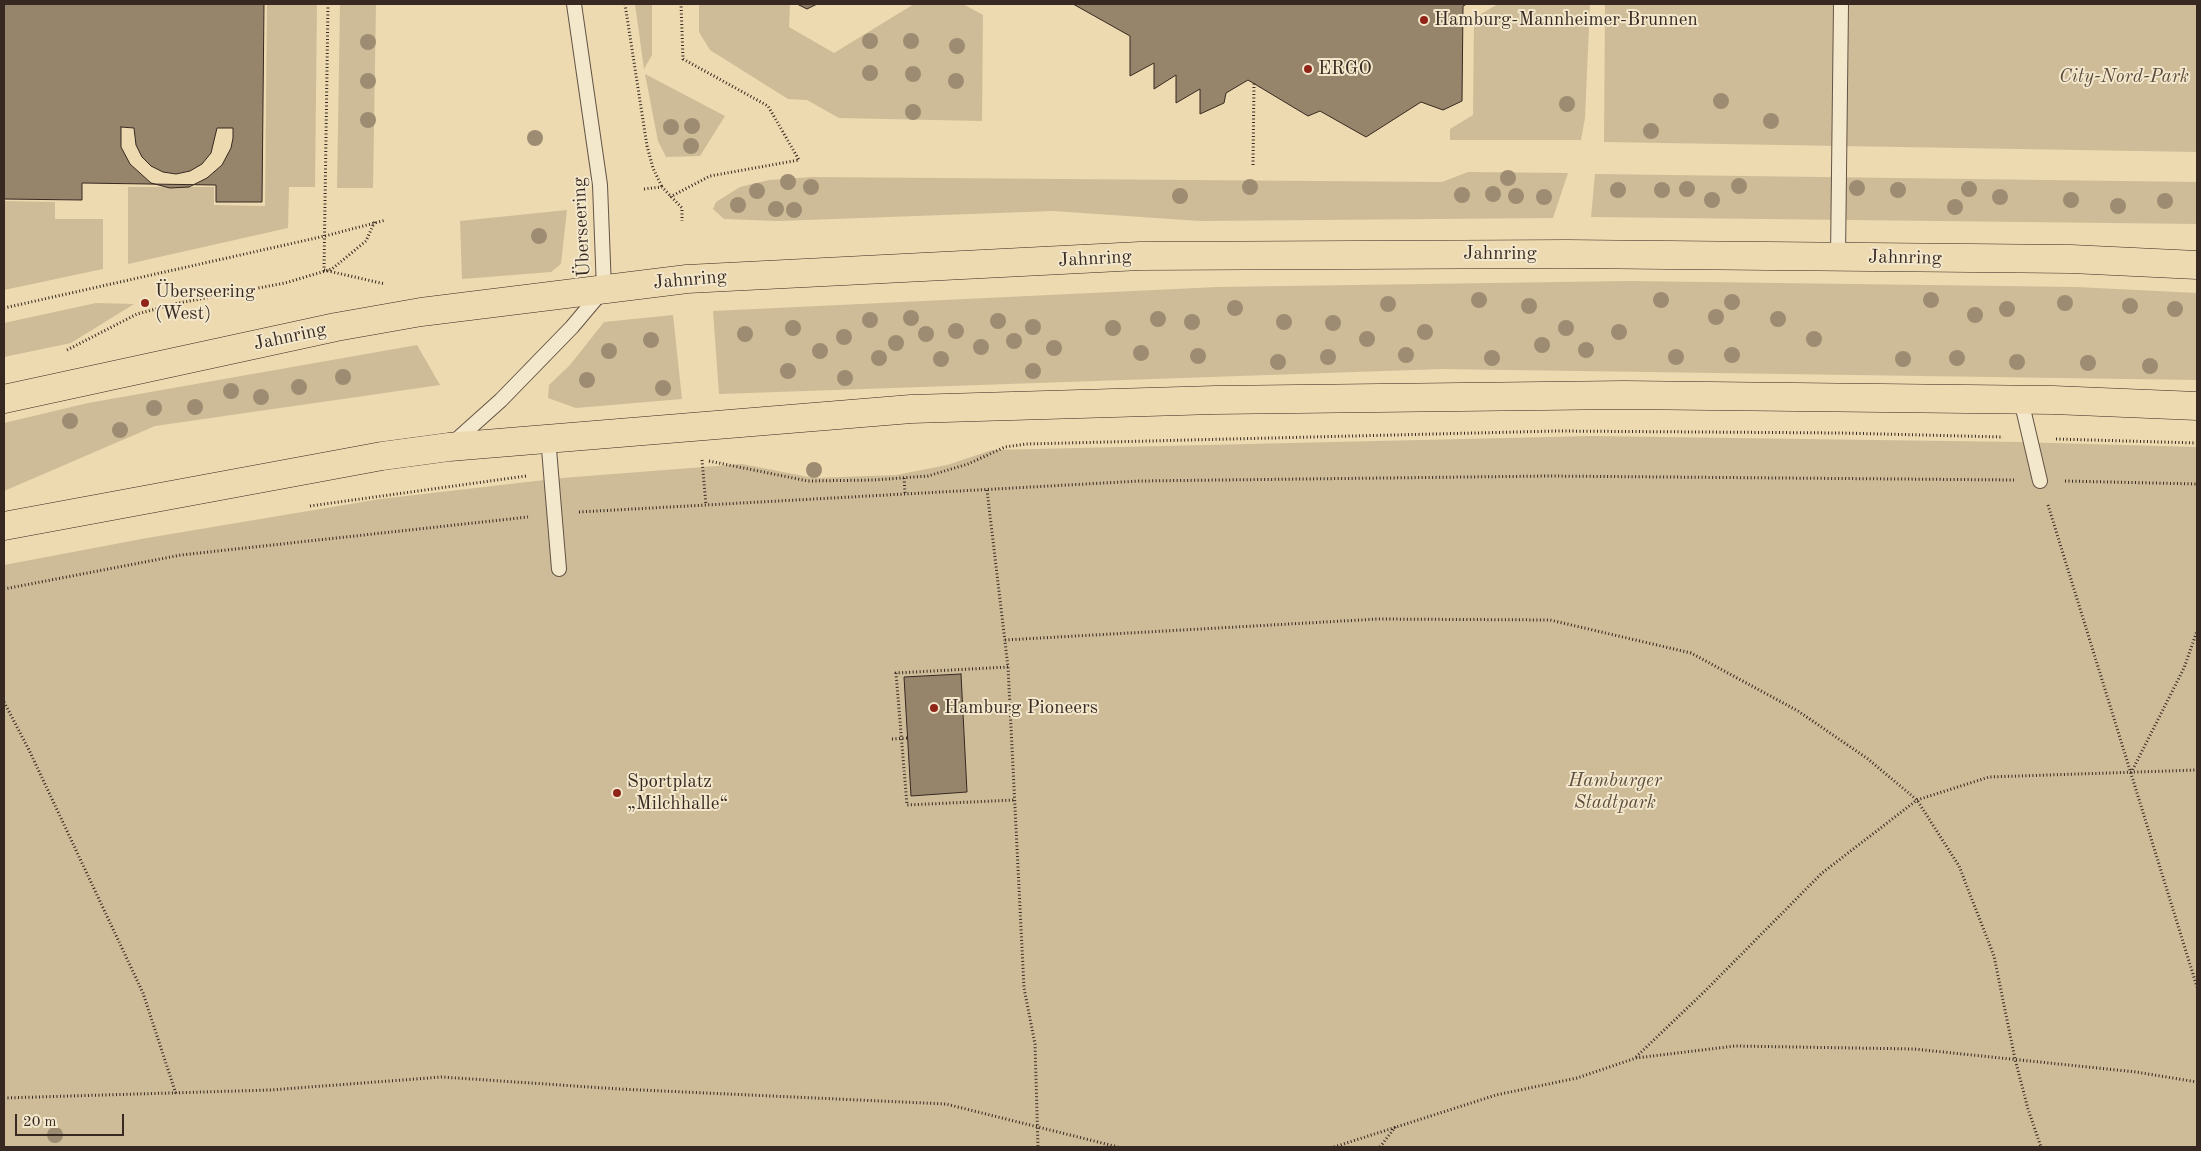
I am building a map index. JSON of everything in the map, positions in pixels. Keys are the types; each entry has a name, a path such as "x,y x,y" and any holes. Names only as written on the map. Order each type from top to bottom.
{"main road":[{"name":"Jahnring","path":"4,399 346,326 421,312 687,279 1140,256 1567,254 2071,259 2197,265"},
{"path":"4,526 382,456 449,447 548,437 911,409 1215,400 1624,395 2021,400 2197,406"}],"lane":[{"name":"Überseering","path":"449,447 501,400 572,328 604,289 600,185 574,4"},
{"path":"1838,257 1841,4"},
{"path":"2021,400 2040,481"},
{"path":"548,437 560,569"}],"path":[{"path":"324,270 328,4"},
{"path":"624,4 646,146 653,168 662,186 682,208 682,220"},
{"path":"670,197 710,176 799,160 768,106 683,59 681,4"},
{"path":"1253,165 1254,83"},
{"path":"644,189 662,186"},
{"path":"4,308 325,236 375,221 386,220"},
{"path":"58,352 67,350 137,314 179,303 286,282 332,268 366,241 375,221"},
{"path":"693,462 710,460 808,481 928,476 968,464 1005,447 1026,444 1557,431 1841,433 2197,442"},
{"path":"702,452 706,505"},
{"path":"301,507 551,473"},
{"path":"4,589 181,555 554,513 1140,481 1528,476 2197,484"},
{"path":"904,478 905,493"},
{"path":"2040,481 2197,987"},
{"path":"987,490 1008,666 1024,988 1035,1044 1038,1147"},
{"path":"1005,640 1378,619 1550,620 1691,653 1798,712 1868,759 1916,800 1959,866 1990,947 2014,1059 2041,1147"},
{"path":"2131,774 2184,668 2197,631"},
{"path":"1008,666 896,673 908,805 1014,800"},
{"path":"4,702 29,750 143,993 176,1094"},
{"path":"892,739 908,738"},
{"path":"1636,1058 1822,873 1916,800 1989,777 2131,774 2197,770"},
{"path":"1334,1147 1496,1096 1577,1078 1636,1058 1735,1046 1914,1049 2136,1072 2197,1082"},
{"path":"4,1098 270,1090 442,1077 619,1089 946,1104 1118,1147"},
{"path":"1380,1147 1396,1126"}],"green space":[{"path":"267,4 317,4 315,187 289,187 288,228 128,264 128,187 214,187 214,205 265,206"},
{"path":"340,4 376,4 373,188 337,188"},
{"path":"635,4 652,4 652,55 644,69"},
{"path":"699,4 790,4 789,27 834,53 914,4 963,4 983,15 982,121 839,118 807,100 788,99 710,50 699,32"},
{"path":"1498,4 1590,4 1585,118 1581,140 1450,140 1450,129 1473,115 1474,18"},
{"name":"City-Nord-Park","path":"1605,4 2197,4 2197,152 1604,142"},
{"path":"645,74 725,116 700,156 666,157 658,141"},
{"path":"1468,172 1568,173 1553,218 1200,221 1053,211 779,221 724,219 713,209 716,202 740,187 769,180 812,177 1442,182"},
{"path":"1595,174 2197,182 2197,224 1591,217"},
{"path":"4,201 55,202 55,219 103,219 103,269 4,290"},
{"path":"567,210 561,264 551,272 462,279 460,221"},
{"path":"1629,281 2077,287 2197,293 2197,380 1442,369 719,394 713,311 1217,287"},
{"path":"96,303 134,304 71,343 4,357 4,323"},
{"path":"673,315 682,399 576,408 548,398 549,385 570,365 604,322"},
{"path":"417,345 440,385 155,426 4,491 4,423 88,403"},
{"name":"Hamburger Stadtpark","path":"1591,436 2017,442 2197,447 2197,1147 4,1147 4,565 147,538 380,499 562,478 742,464 814,478 896,475 947,465 992,450"}],"building":[{"path":"4,4 264,4 262,202 216,202 216,185 82,183 82,200 4,199"},
{"path":"797,4 817,4 807,9"},
{"name":"ERGO","path":"1073,4 1467,4 1463,6 1462,101 1443,110 1421,102 1366,137 1320,111 1308,116 1248,80 1226,93 1224,103 1200,114 1200,89 1176,103 1176,75 1154,89 1154,63 1130,76 1130,36"},
{"path":"121,127 134,128 136,145 142,157 151,166 163,172 176,174 190,171 202,164 211,153 217,128 233,128 233,138 231,148 222,165 207,178 189,187 170,188 151,183 130,164 121,147"},
{"name":"Hamburg Pioneers","path":"961,674 967,792 911,796 904,677"}],"place":[{"name":"Hamburg-Mannheimer-Brunnen","path":"1424,20"},
{"name":"ERGO","path":"1308,69"},
{"name":"Überseering (West)","path":"145,303"},
{"name":"Hamburg Pioneers","path":"934,708"},
{"name":"Sportplatz „Milchhalle“","path":"617,793"}]}
